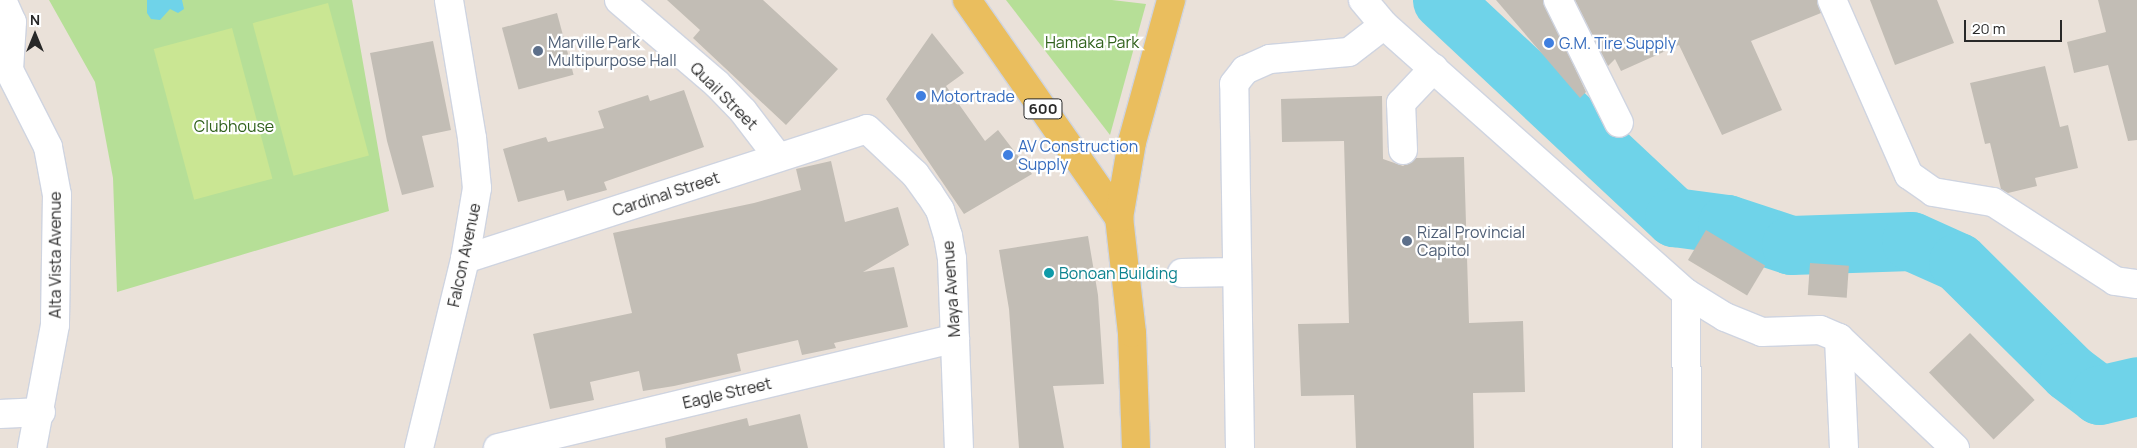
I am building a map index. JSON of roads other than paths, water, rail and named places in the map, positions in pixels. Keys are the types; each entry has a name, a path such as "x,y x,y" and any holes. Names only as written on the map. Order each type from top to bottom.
{"main road":[{"name":"600","path":"968,0 1119,218"},
{"name":"600","path":"1136,448 1132,333 1119,218 1132,142 1171,0"}],"street":[{"name":"Alta Vista Avenue","path":"2,0 12,22 3,69 48,148 57,195 55,326 41,412 32,448"},
{"name":"Falcon Avenue","path":"419,448 475,216 476,166 449,0"},
{"name":"Quail Street","path":"619,0 717,84 743,111 778,157"},
{"path":"1363,0 1384,25 1686,293 1725,317 1762,332 1820,330 1839,338 1955,448"},
{"path":"1558,0 1619,123"},
{"path":"1832,0 1908,176 1933,192 1993,202 2115,281 2137,284"},
{"path":"1240,448 1234,84 1245,70 1270,59 1349,52 1384,25"},
{"path":"1403,150 1401,103 1434,68"},
{"name":"Cardinal Street","path":"465,259 868,129"},
{"name":"Maya Avenue","path":"868,129 915,174 940,210 952,259 959,448"},
{"path":"1182,273 1237,272"},
{"path":"1686,293 1687,448"},
{"name":"Eagle Street","path":"498,448 956,338"},
{"path":"1839,338 1844,448"},
{"path":"0,414 41,412"}],"water":[{"path":"147,0 182,0 184,9 178,13 170,9 160,20 151,19 147,13"}],"waterway":[{"path":"1442,0 1674,217 1727,224 1791,245 1911,241 1958,262 2069,372 2099,395 2137,386"}],"place":[{"name":"G.M. Tire Supply","path":"1549,43"},
{"name":"Marville Park Multipurpose Hall","path":"538,51"},
{"name":"Motortrade","path":"921,96"},
{"name":"AV Construction Supply","path":"1008,155"},
{"name":"Rizal Provincial Capitol","path":"1407,241"},
{"name":"Bonoan Building","path":"1049,273"}],"park label":[{"name":"Hamaka Park","path":"1092,42"},
{"name":"Clubhouse","path":"234,126"}]}
